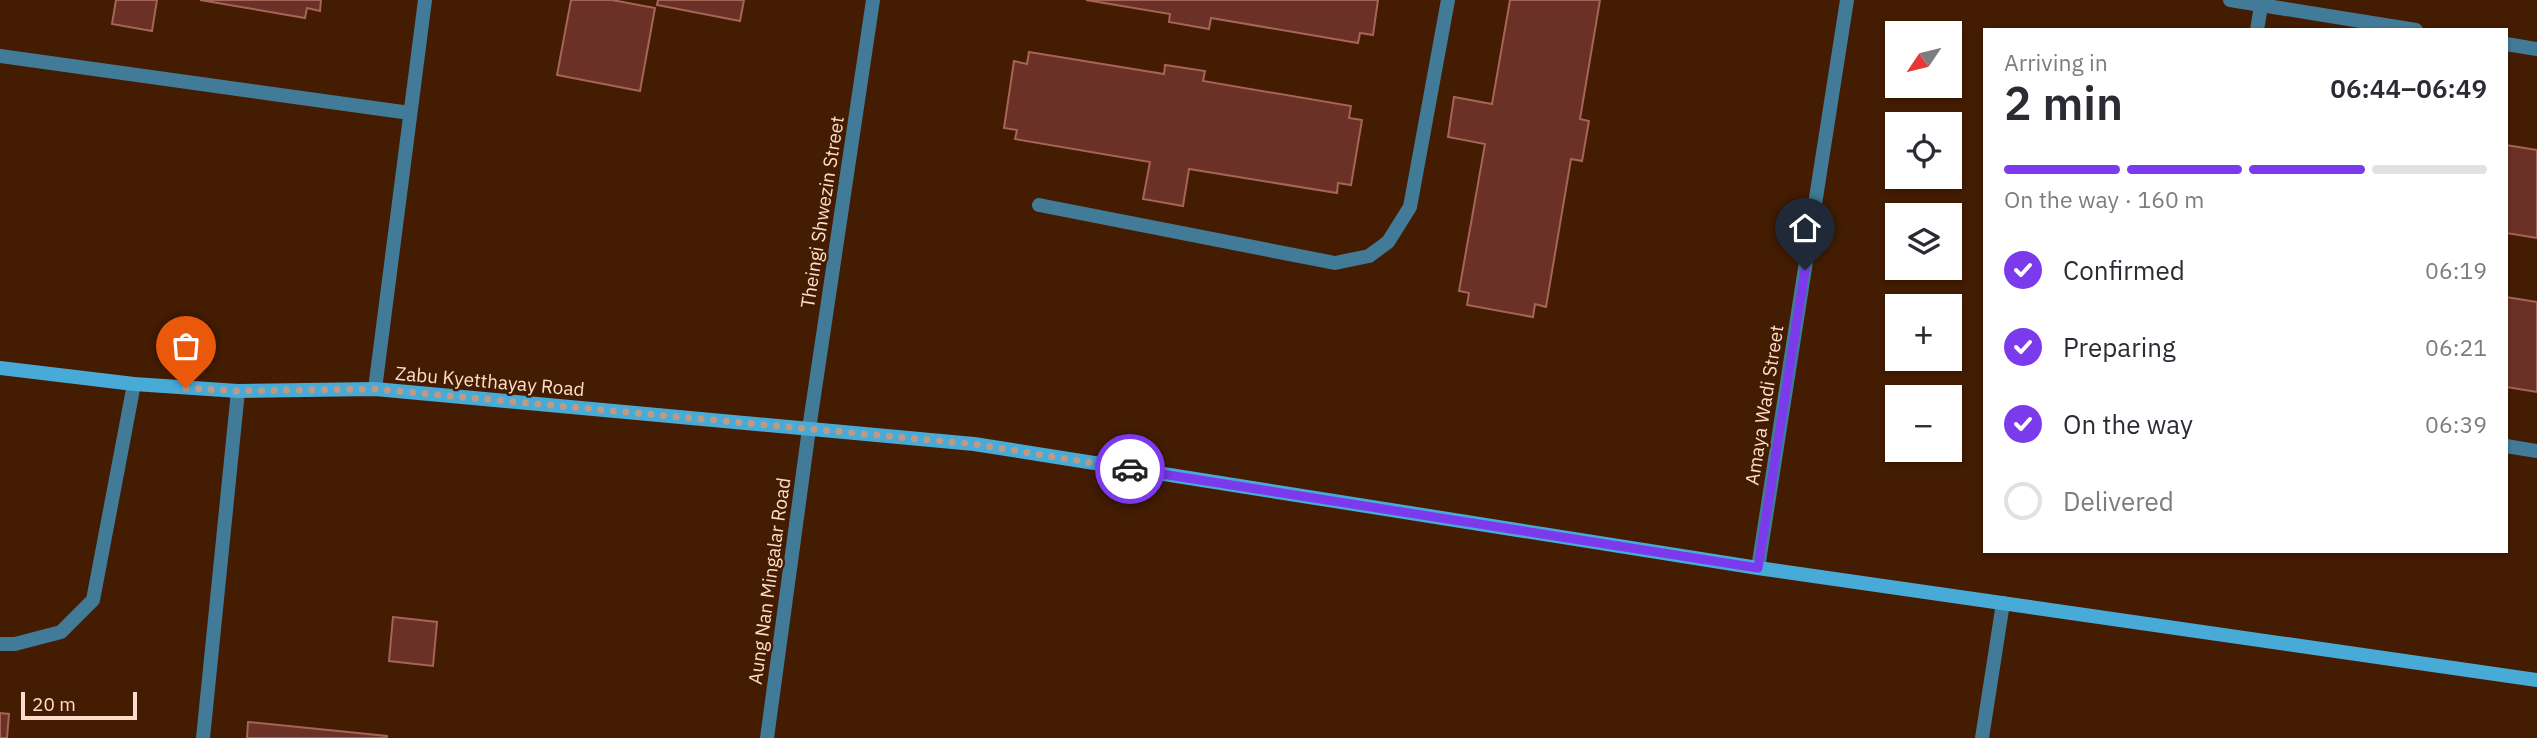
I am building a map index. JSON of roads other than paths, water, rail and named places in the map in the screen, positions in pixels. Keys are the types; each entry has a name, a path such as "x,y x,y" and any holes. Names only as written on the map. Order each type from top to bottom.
{"main road":[{"name":"Zabu Kyetthayay Road","path":"0,368 134,384 238,391 375,389 974,444 1758,568 2537,680"}],"street":[{"path":"375,389 425,0"},
{"name":"Theingi Shwezin Street","path":"809,429 873,0"},
{"path":"1039,205 1335,263 1369,256 1388,242 1410,206 1448,0"},
{"name":"Amaya Wadi Street","path":"1758,568 1847,0"},
{"path":"2230,0 2262,3 2405,28"},
{"path":"2258,28 2262,3"},
{"path":"2508,44 2537,49"},
{"path":"0,56 411,113"},
{"path":"0,644 61,632 93,600 134,384"},
{"path":"203,738 238,391"},
{"name":"Aung Nan Mingalar Road","path":"767,738 809,429"},
{"path":"2508,446 2537,451"},
{"path":"1982,738 2003,603"}]}
